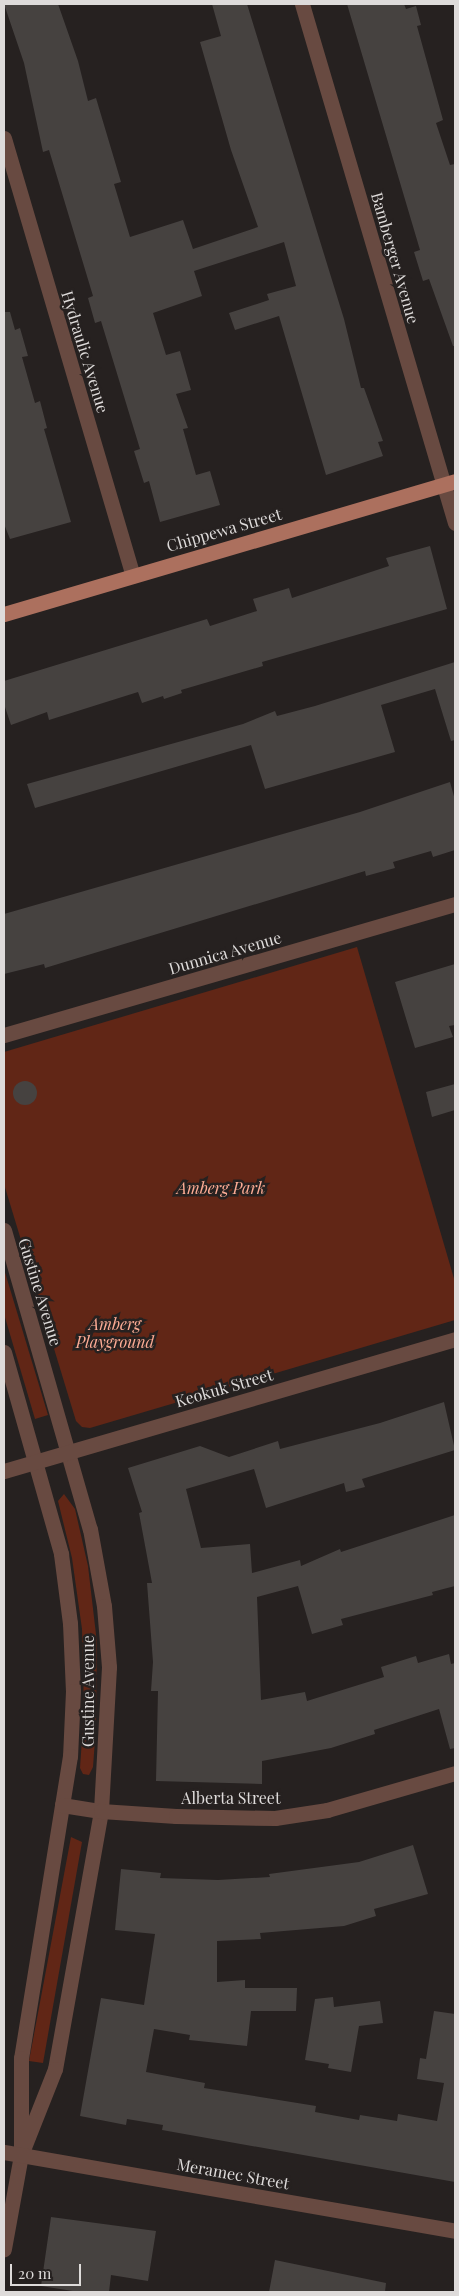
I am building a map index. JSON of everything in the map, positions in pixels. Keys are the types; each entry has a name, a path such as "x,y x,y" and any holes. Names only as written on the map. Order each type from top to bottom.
{"main road":[{"name":"Chippewa Street","path":"4,614 450,483"}],"street":[{"name":"Bamberger Avenue","path":"302,4 450,483 455,523"},
{"name":"Hydraulic Avenue","path":"4,138 134,575"},
{"name":"Dunnica Avenue","path":"4,1035 455,904"},
{"name":"Gustine Avenue","path":"4,1230 70,1451 90,1529 104,1606 109,1667 102,1811 55,2069 21,2155"},
{"name":"Keokuk Street","path":"4,1471 455,1340"},
{"name":"Gustine Avenue","path":"4,1352 37,1460 61,1554 70,1623 73,1700 70,1756 21,2058 21,2155 4,2249"},
{"name":"Alberta Street","path":"62,1804 102,1811 219,1818 275,1818 327,1810 455,1773"},
{"name":"Meramec Street","path":"4,2152 455,2231"}],"green space":[{"name":"Amberg Park","path":"357,947 455,1282 455,1320 90,1428 82,1427 76,1421 4,1184 4,1052"},
{"path":"4,1269 48,1415 35,1419 4,1314"},
{"path":"64,1494 75,1509 88,1566 97,1643 96,1726 93,1767 89,1775 83,1774 80,1768 84,1709 82,1629 72,1558 58,1501"},
{"path":"71,1837 82,1842 43,2063 29,2061"}],"building":[{"path":"4,4 58,4 78,61 88,101 96,98 121,182 114,184 130,237 183,220 193,249 258,227 231,150 200,42 221,36 212,4 247,4 344,319 361,388 364,388 383,441 378,442 383,456 326,475 279,316 235,330 229,313 269,300 267,294 296,286 284,242 194,271 202,296 153,313 166,355 180,351 191,390 176,394 188,428 183,429 196,475 210,471 220,505 160,522 149,481 144,483 134,451 140,449 101,321 95,323 88,298 93,296 49,150 43,152 24,63"},
{"path":"347,4 404,4 406,9 416,6 421,25 417,26 443,120 436,123 450,165 455,164 455,346 453,346 429,279 423,281 414,252 420,250"},
{"path":"4,312 10,312 15,330 20,328 28,356 22,357 35,403 40,401 47,428 44,429 71,522 10,539 4,524"},
{"path":"430,546 447,609 262,662 263,666 181,690 182,693 164,699 163,696 142,703 138,692 49,720 47,712 11,725 4,704 4,681 207,619 210,626 257,611 253,599 289,588 292,598 389,566 386,558"},
{"path":"455,662 455,740 451,741 435,689 381,705 395,752 265,789 251,745 35,808 27,784 243,724 275,711 277,716 315,706"},
{"path":"450,782 455,800 455,850 433,857 431,851 393,862 395,868 366,876 365,871 45,968 44,964 4,974 4,914 360,812"},
{"path":"455,964 455,1025 449,1026 453,1037 415,1048 395,982"},
{"path":"25,1081 30,1082 36,1088 36,1098 30,1104 25,1105 20,1104 14,1098 13,1093 14,1088 20,1082"},
{"path":"455,1084 455,1110 432,1117 426,1092"},
{"path":"444,1402 455,1450 362,1479 365,1487 346,1492 344,1483 266,1508 254,1469 186,1489 201,1548 250,1544 252,1573 300,1560 301,1566 340,1549 341,1552 455,1515 455,1586 432,1592 433,1595 341,1619 343,1625 312,1634 298,1586 257,1597 261,1700 305,1692 307,1701 384,1677 381,1667 416,1656 418,1663 449,1654 451,1664 455,1663 455,1748 450,1749 439,1709 374,1730 375,1734 331,1748 262,1761 262,1784 156,1781 158,1691 151,1691 153,1662 147,1583 152,1583 139,1513 142,1512 128,1468 200,1446 229,1457 278,1441 280,1449 380,1423"},
{"path":"413,1845 428,1894 374,1909 376,1916 344,1926 260,1933 261,1939 217,1941 217,1982 245,1980 245,1988 297,1988 296,2011 251,2011 247,2046 189,2040 190,2035 154,2029 146,2072 205,2083 204,2088 316,2106 315,2112 359,2120 360,2115 397,2121 398,2114 437,2121 444,2083 417,2079 420,2058 426,2059 434,2011 455,2014 455,2182 162,2130 163,2125 127,2119 126,2125 80,2116 101,1998 144,2005 155,1934 115,1930 121,1869 161,1873 160,1878 218,1880 270,1877 269,1874 359,1862"},
{"path":"333,1997 334,2007 380,2001 383,2023 359,2026 351,2072 328,2068 329,2064 305,2060 315,1999"},
{"path":"51,2217 156,2231 148,2281 111,2275 109,2292 79,2292 41,2286"},
{"path":"275,2260 386,2283 385,2292 269,2292"}],"park label":[{"name":"Amberg Playground","path":"115,1333"}]}
